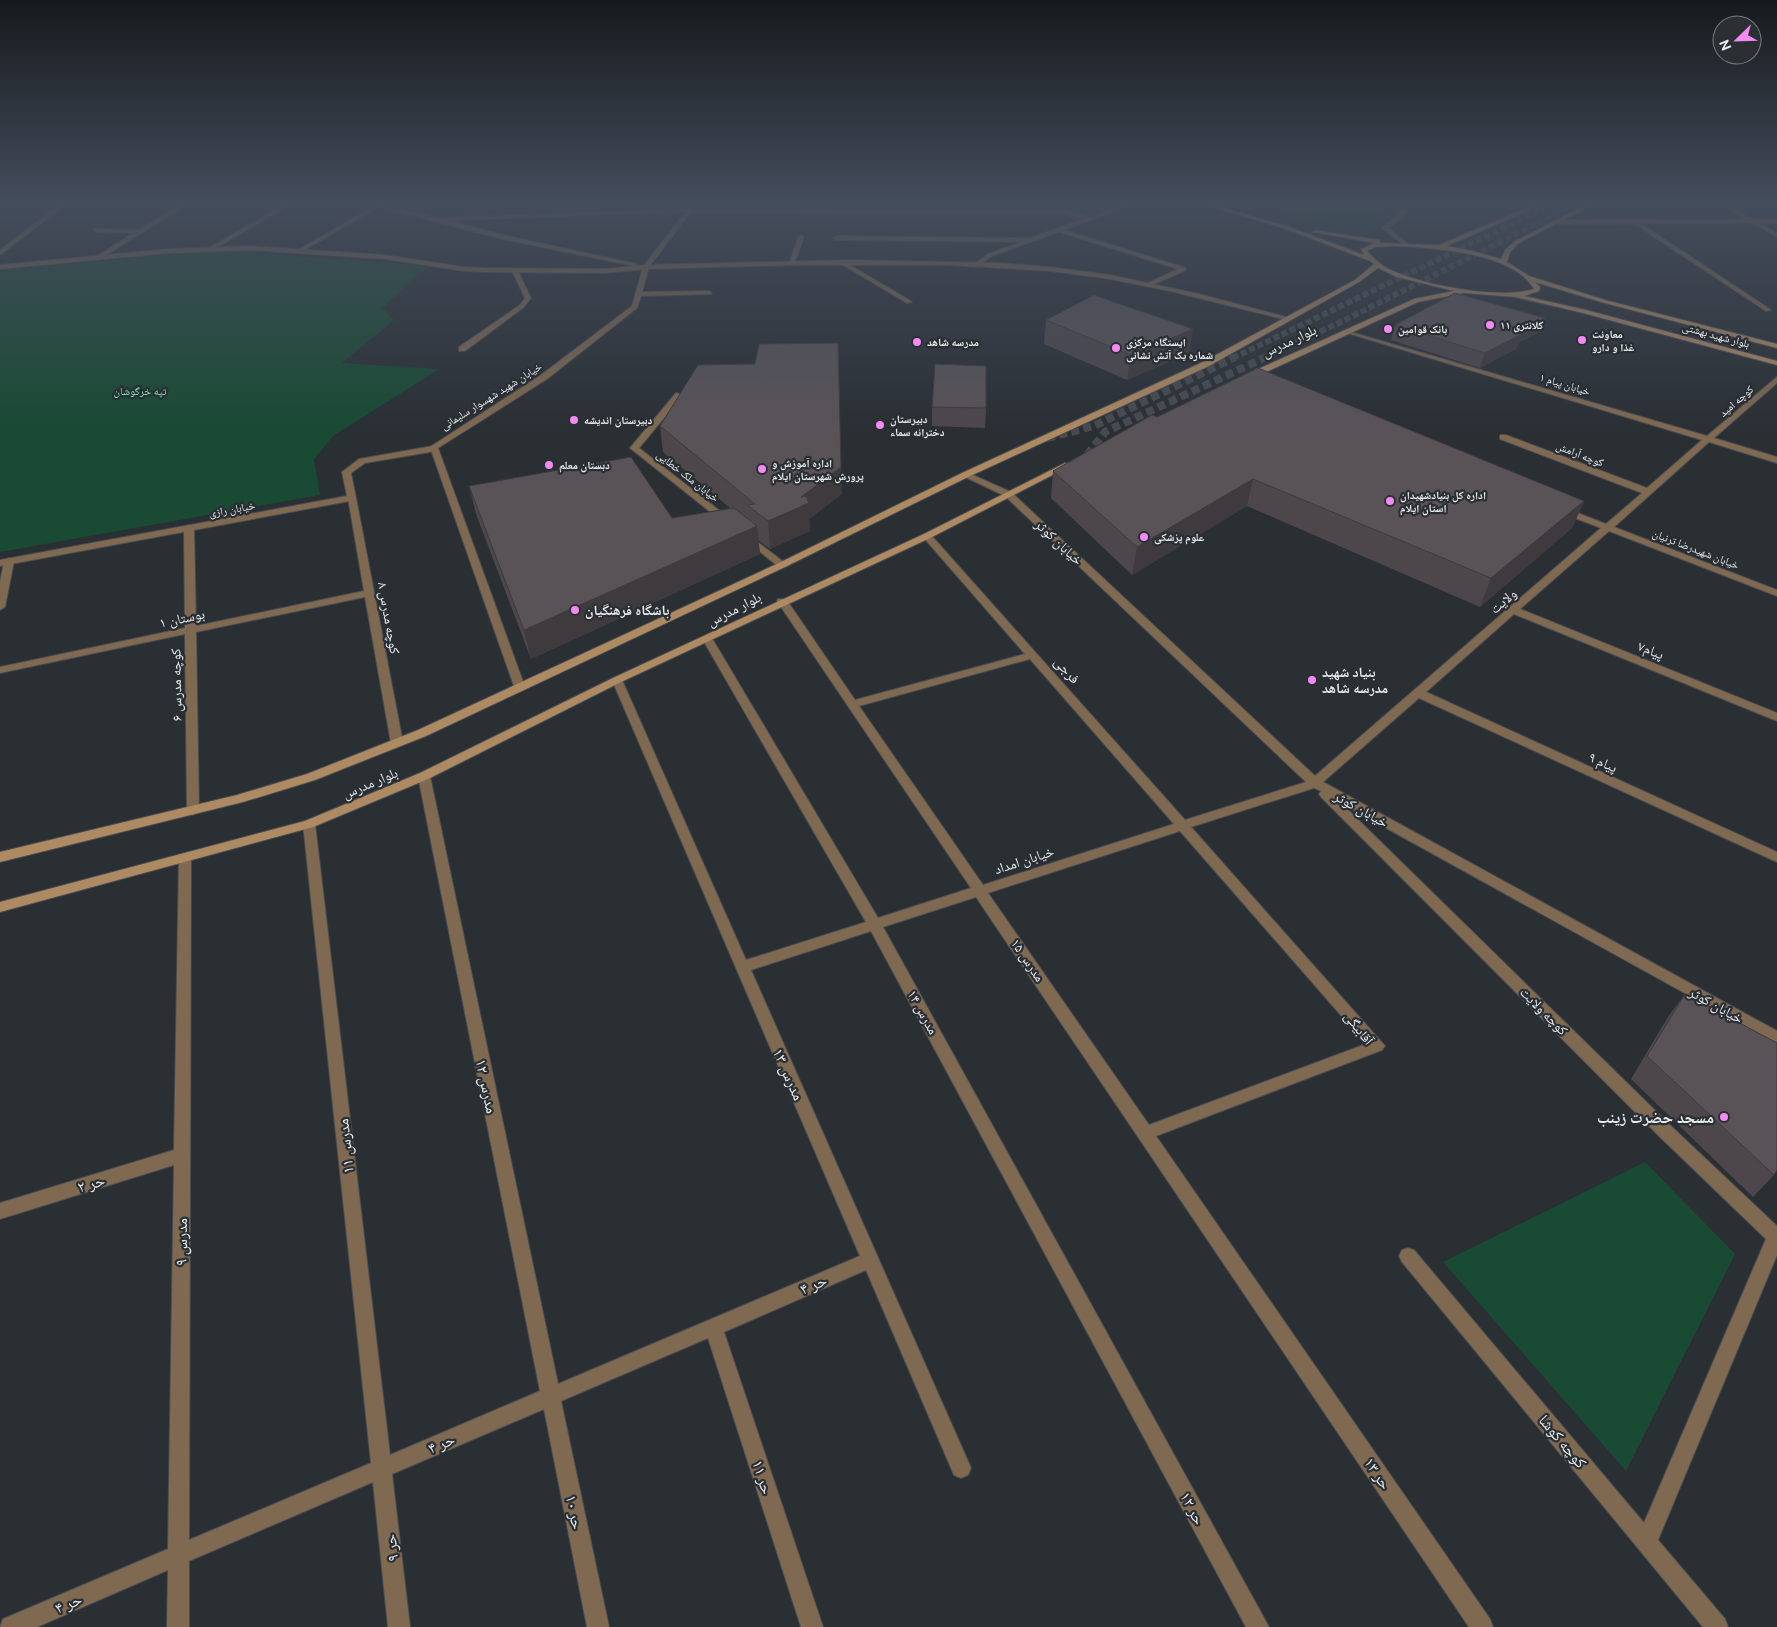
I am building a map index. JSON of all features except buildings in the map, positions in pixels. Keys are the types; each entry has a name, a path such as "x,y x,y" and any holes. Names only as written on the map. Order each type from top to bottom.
{"main road":[{"name":"بلوار مدرس","path":"0,857 193,811 312,777 397,743 782,565 965,475 1206,364 1359,279"},
{"path":"1409,279 1425,284 1465,291 1503,294 1533,292 1537,286 1531,279"},
{"name":"بلوار شهید بهشتی","path":"1533,279 1603,301 1777,346"},
{"name":"بلوار مدرس","path":"1236,382 1416,300 1465,291"},
{"name":"بلوار شهید بهشتی","path":"1503,294 1584,310 1777,363"},
{"path":"1584,310 1579,306 1582,302 1603,301"},
{"name":"بلوار مدرس","path":"0,907 308,824 424,776 617,680 708,640 782,601 928,536 1078,460"}],"street":[{"path":"462,349 522,306 528,298 519,279"},
{"name":"خیابان شهید شهسوار سلیمانی","path":"433,449 436,444 544,377 635,307 642,279"},
{"path":"870,279 909,302"},
{"path":"1108,279 1148,286 1287,318"},
{"path":"1148,286 1163,279"},
{"path":"1721,279 1768,310"},
{"path":"638,294 709,293"},
{"name":"خیابان پیام ۱","path":"1346,331 1777,460"},
{"path":"1245,378 1254,382"},
{"name":"کوچه امید","path":"1709,439 1777,379"},
{"name":"خیابان ملک خطایی","path":"679,395 634,448 782,565"},
{"name":"کوچه آرامش","path":"1503,437 1648,492"},
{"name":"ولایت","path":"1315,783 1709,439"},
{"path":"352,498 346,472 362,461 433,449 519,687"},
{"name":"خیابان کوثر","path":"965,475 1008,494 1315,783 1777,1038"},
{"name":"خیابان رازی","path":"5,562 352,498"},
{"name":"کوچه مدرس ۸","path":"352,498 397,743"},
{"name":"خیابان شهیدرضا ترنیان","path":"1554,506 1606,528 1777,593"},
{"name":"کوچه مدرس ۶","path":"189,528 193,811"},
{"name":"فرجی","path":"928,536 1184,825"},
{"path":"0,607 5,562"},
{"name":"بوستان ۱","path":"0,670 369,593"},
{"name":"مدرس ۱۵","path":"782,601 1273,1320"},
{"name":"پیام۷","path":"1513,610 1777,717"},
{"name":"مدرس ۱۴","path":"708,640 874,924 1129,1389"},
{"path":"853,704 1033,655"},
{"name":"مدرس ۱۳","path":"617,680 961,1468"},
{"name":"پیام ۹","path":"1418,693 1777,857"},
{"name":"مدرس ۱۲","path":"424,776 551,1396"},
{"name":"خیابان امداد","path":"742,967 1315,783"},
{"name":"کوچه ولایت","path":"1315,783 1666,1132 1776,1235"},
{"name":"مدرس ۱۱","path":"308,824 382,1468"},
{"name":"آقابیگی","path":"1146,1133 1377,1046 1184,825"},
{"name":"مدرس ۹","path":"178,1627 184,857"},
{"name":"حر ۲","path":"0,1211 182,1155"},
{"path":"1646,1541 1776,1235"},
{"name":"کوچه کوشا","path":"1408,1256 1717,1627"},
{"name":"حر ۴","path":"11,1627 870,1260"},
{"name":"۱۳ حر","path":"1273,1320 1482,1627"},
{"name":"حر ۱۱","path":"714,1327 812,1627"},
{"name":"حر ۱۲","path":"1129,1389 1258,1627"},
{"name":"حر ۱۰","path":"551,1396 598,1627"},
{"name":"حر ۹","path":"382,1468 399,1627"}],"green space":[{"name":"تپه خرگوشان","path":"0,279 414,279 382,308 394,320 342,363 439,369 333,436 314,459 320,495 0,552"},
{"path":"1645,1162 1735,1254 1626,1471 1443,1262"}],"tunnel":[{"path":"1233,358 1397,279"},
{"path":"1263,358 1339,323 1427,279"},
{"path":"1047,438 1094,426 1235,357"},
{"path":"1087,455 1105,432 1266,357"}],"place":[{"name":"کلانتری ۱۱","path":"1490,325"},
{"name":"بانک قوامین","path":"1388,329"},
{"name":"معاونت غذا و دارو","path":"1582,340"},
{"name":"مدرسه شاهد","path":"917,342"},
{"name":"ایستگاه مرکزی شماره یک آتش نشانی","path":"1116,348"},
{"name":"دبیرستان اندیشه","path":"574,420"},
{"name":"دبیرستان دخترانه سماء","path":"880,425"},
{"name":"دبستان معلم","path":"549,465"},
{"name":"اداره آموزش و پرورش شهرستان ایلام","path":"762,469"},
{"name":"اداره کل بنیادشهیدان استان ایلام","path":"1390,501"},
{"name":"علوم پزشکی","path":"1144,537"},
{"name":"باشگاه فرهنگیان","path":"575,610"},
{"name":"بنیاد شهید مدرسه شاهد","path":"1312,680"},
{"name":"مسجد حضرت زینب","path":"1724,1117"}]}
